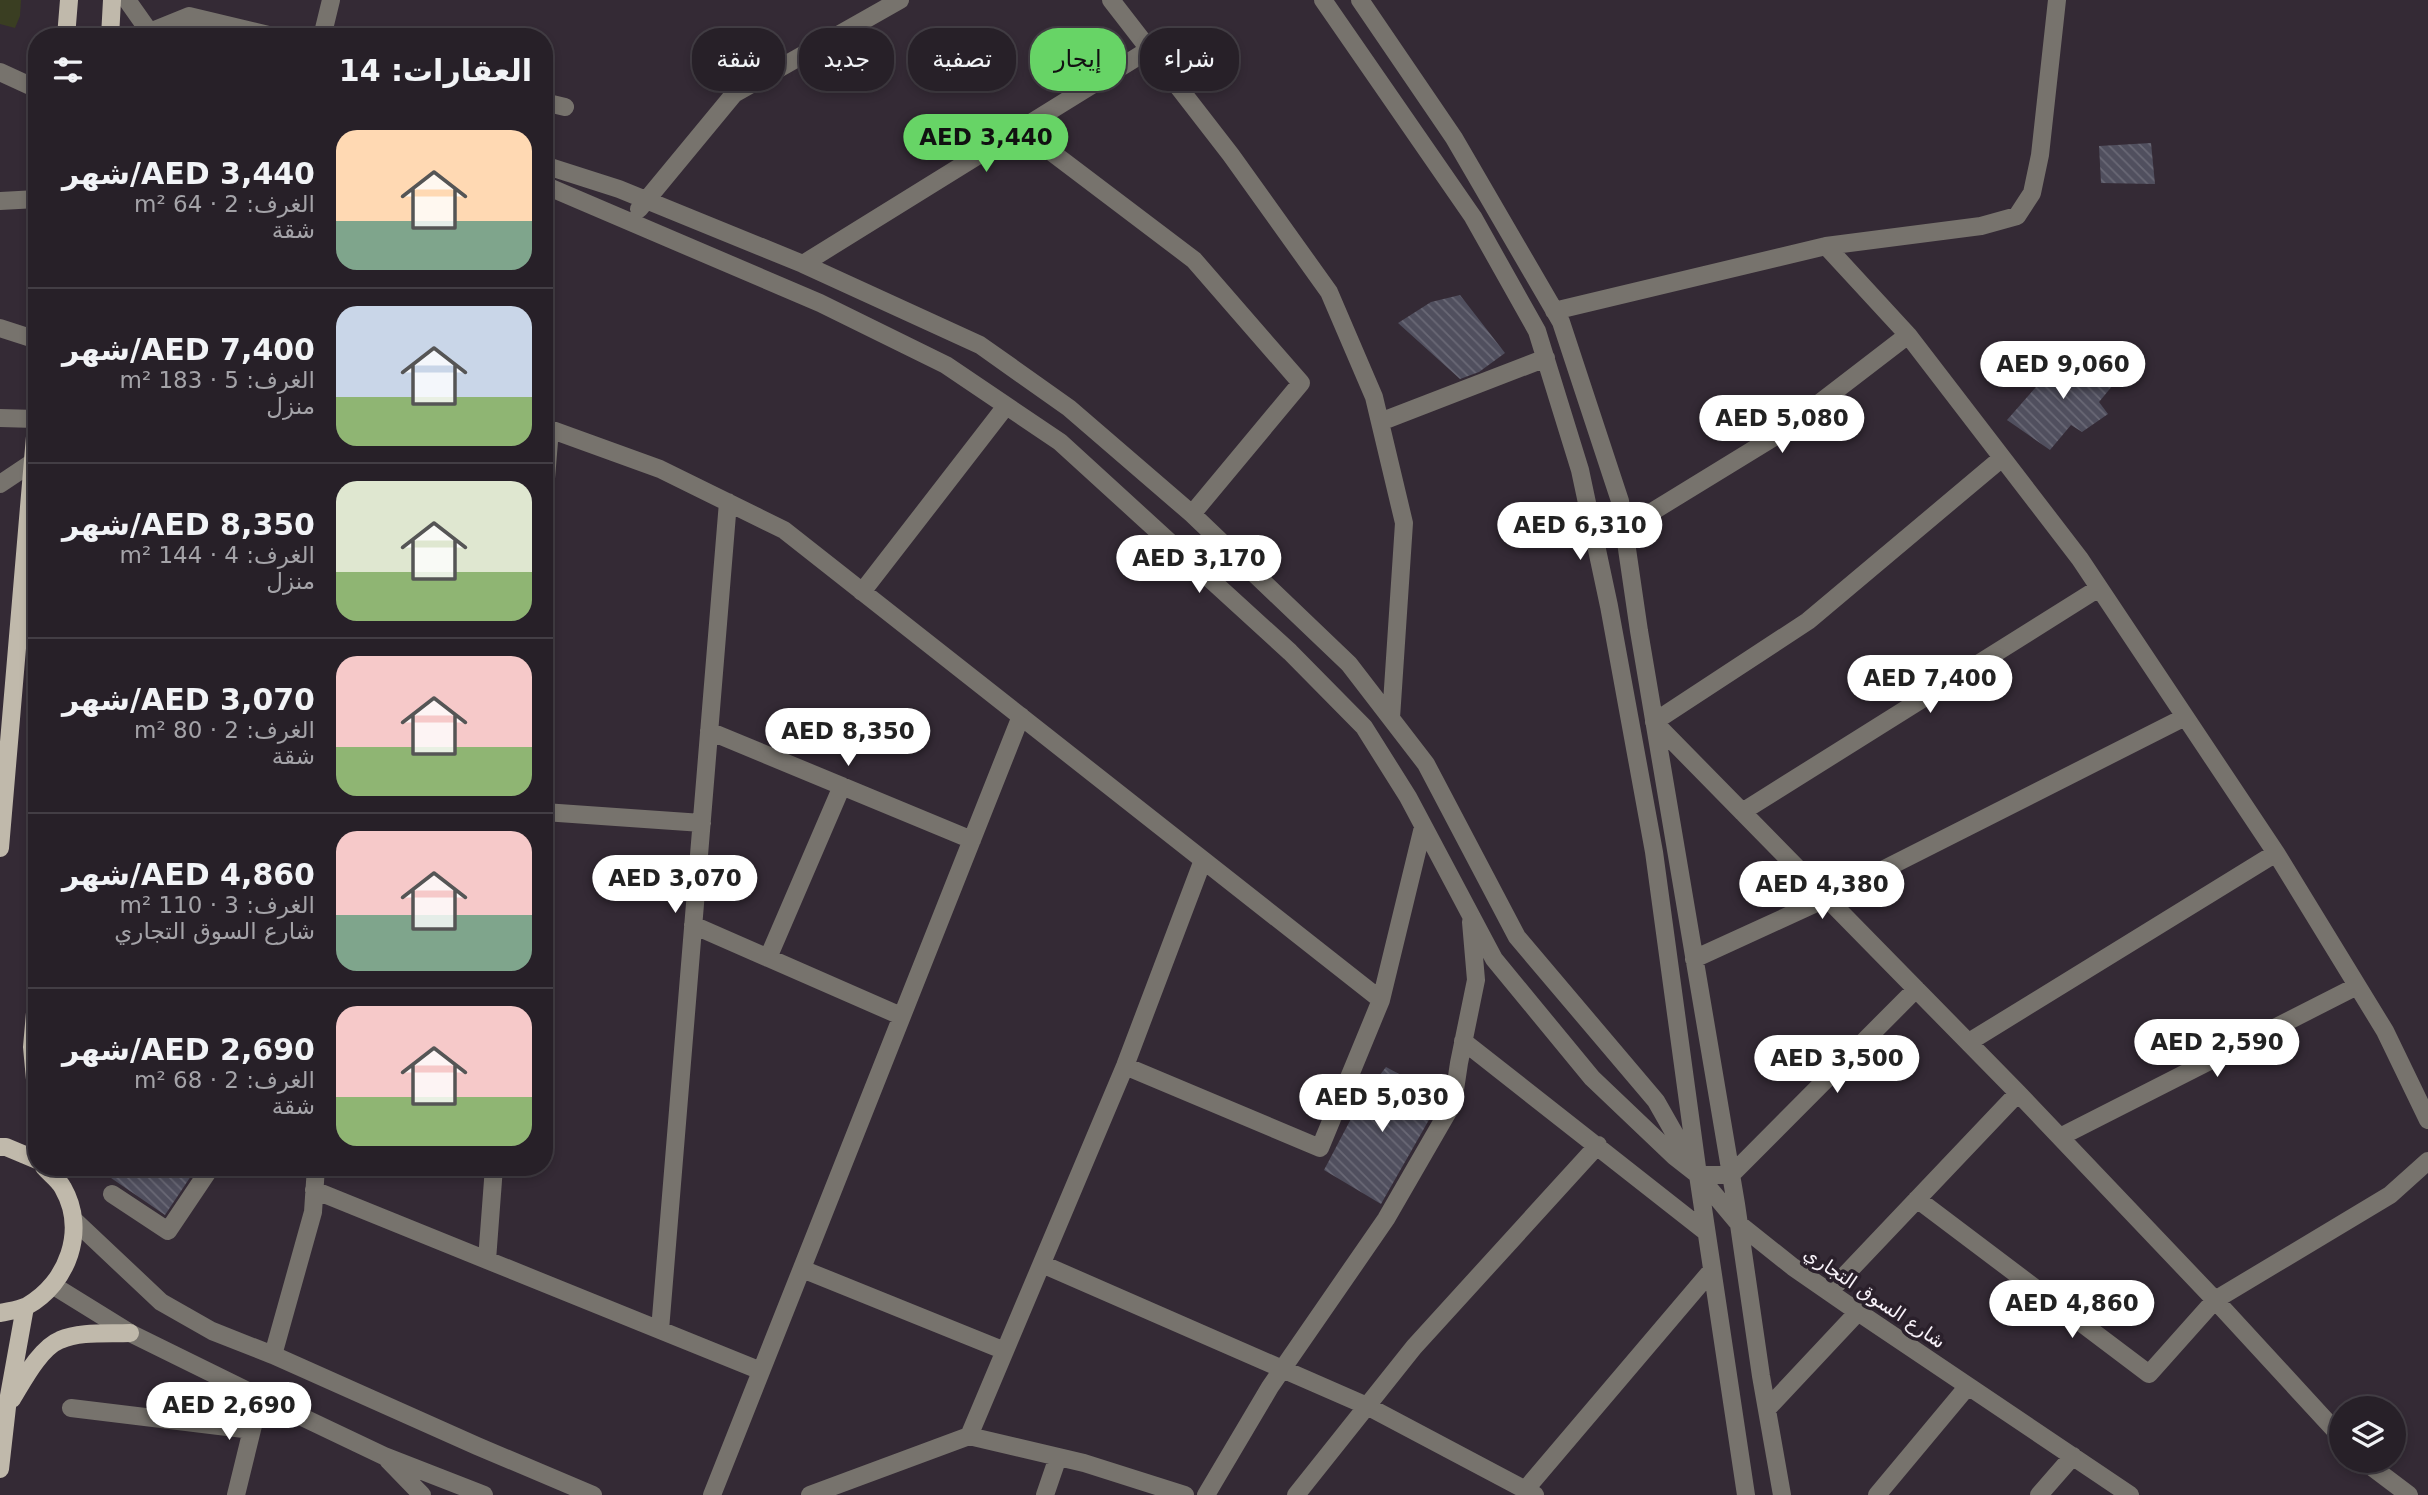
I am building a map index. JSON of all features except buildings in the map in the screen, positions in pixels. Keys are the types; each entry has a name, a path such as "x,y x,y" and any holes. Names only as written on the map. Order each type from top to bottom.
{"main road":[{"path":"67,28 69,0"},
{"path":"110,28 112,0"},
{"path":"0,848 4,767 28,515"},
{"path":"0,1147 28,1156"},
{"path":"0,1313 25,1307 54,1286 71,1255 74,1220 63,1187 53,1176"},
{"path":"0,1469 7,1408 25,1307"},
{"path":"7,1408 33,1364 57,1341 75,1336 130,1333"}],"street":[{"path":"127,0 147,28"},
{"path":"324,28 331,0"},
{"path":"1111,0 1140,36"},
{"path":"1323,0 1473,217 1537,331 1580,470 1612,619 1654,852 1706,1232 1746,1495"},
{"path":"1360,0 1454,138 1561,322 1620,500 1654,722 1782,1495"},
{"path":"1554,311 1826,246 1981,226 2017,216 2032,194 2040,155 2057,0"},
{"path":"632,221 645,200 734,94 890,3"},
{"path":"167,28 189,16 225,28"},
{"path":"803,264 1140,55"},
{"path":"0,72 28,85"},
{"path":"1182,91 1329,292 1374,397 1404,523 1391,718"},
{"path":"553,104 565,107"},
{"path":"1021,129 1194,260 1301,383 1192,514"},
{"path":"553,168 645,200 803,264 980,345 1069,408 1192,514 1349,664 1391,718 1426,764 1517,937 1656,1101 1698,1175"},
{"path":"553,190 632,221 843,314 946,365 1060,442 1290,652 1363,727 1408,797 1494,959 1592,1078 1675,1157 1698,1175 1731,1175 1916,989"},
{"path":"0,201 28,199"},
{"path":"1826,246 1908,335 2099,588 2276,853 2385,1031 2428,1120"},
{"path":"0,328 28,337"},
{"path":"1624,529 1779,435 1908,335"},
{"path":"1380,422 1546,358"},
{"path":"862,592 1006,406"},
{"path":"0,418 28,419"},
{"path":"553,430 660,469 784,530 1381,1000"},
{"path":"1654,722 1808,621 2003,458"},
{"path":"0,484 28,465"},
{"path":"660,1330 728,502"},
{"path":"1742,812 2099,588"},
{"path":"712,1495 1021,716"},
{"path":"1694,959 1827,898 2185,717"},
{"path":"1654,722 1969,1042 2329,1424"},
{"path":"709,731 972,840"},
{"path":"768,958 842,786"},
{"path":"553,813 702,823"},
{"path":"1125,1066 1320,1148 1381,1000 1423,827"},
{"path":"1969,1042 2276,853"},
{"path":"969,1436 1125,1066 1203,860"},
{"path":"1206,1495 1283,1369 1386,1219 1453,1103 1476,980 1470,914"},
{"path":"693,925 901,1016"},
{"path":"2060,1137 2357,986"},
{"path":"1463,1041 1706,1232"},
{"path":"1829,1292 2018,1093"},
{"path":"1296,1495 1414,1347 1598,1145"},
{"path":"1917,1199 2149,1374 2214,1300 2390,1195 2428,1161"},
{"name":"شارع السوق التجاري","path":"1698,1175 1739,1224 1793,1267 2130,1495"},
{"path":"112,1194 168,1231 205,1176"},
{"path":"273,1355 313,1212 315,1176"},
{"path":"487,1260 493,1176"},
{"path":"314,1190 761,1371"},
{"path":"74,1220 161,1303 212,1331 593,1495"},
{"path":"1042,1264 1367,1406 1530,1492 1712,1270"},
{"path":"802,1269 1004,1351"},
{"path":"54,1286 130,1333 260,1397 384,1456 484,1495"},
{"path":"1767,1409 1858,1312"},
{"path":"1878,1495 1968,1386"},
{"path":"236,1495 260,1397"},
{"path":"71,1408 252,1430"},
{"path":"810,1495 969,1436 1058,1457 1185,1495"},
{"path":"384,1456 422,1495"},
{"path":"2039,1495 2073,1456"},
{"path":"1045,1495 1058,1457"},
{"path":"2380,1473 2409,1495"}],"green space":[{"path":"0,0 21,0 20,16 15,28 0,24"}]}
